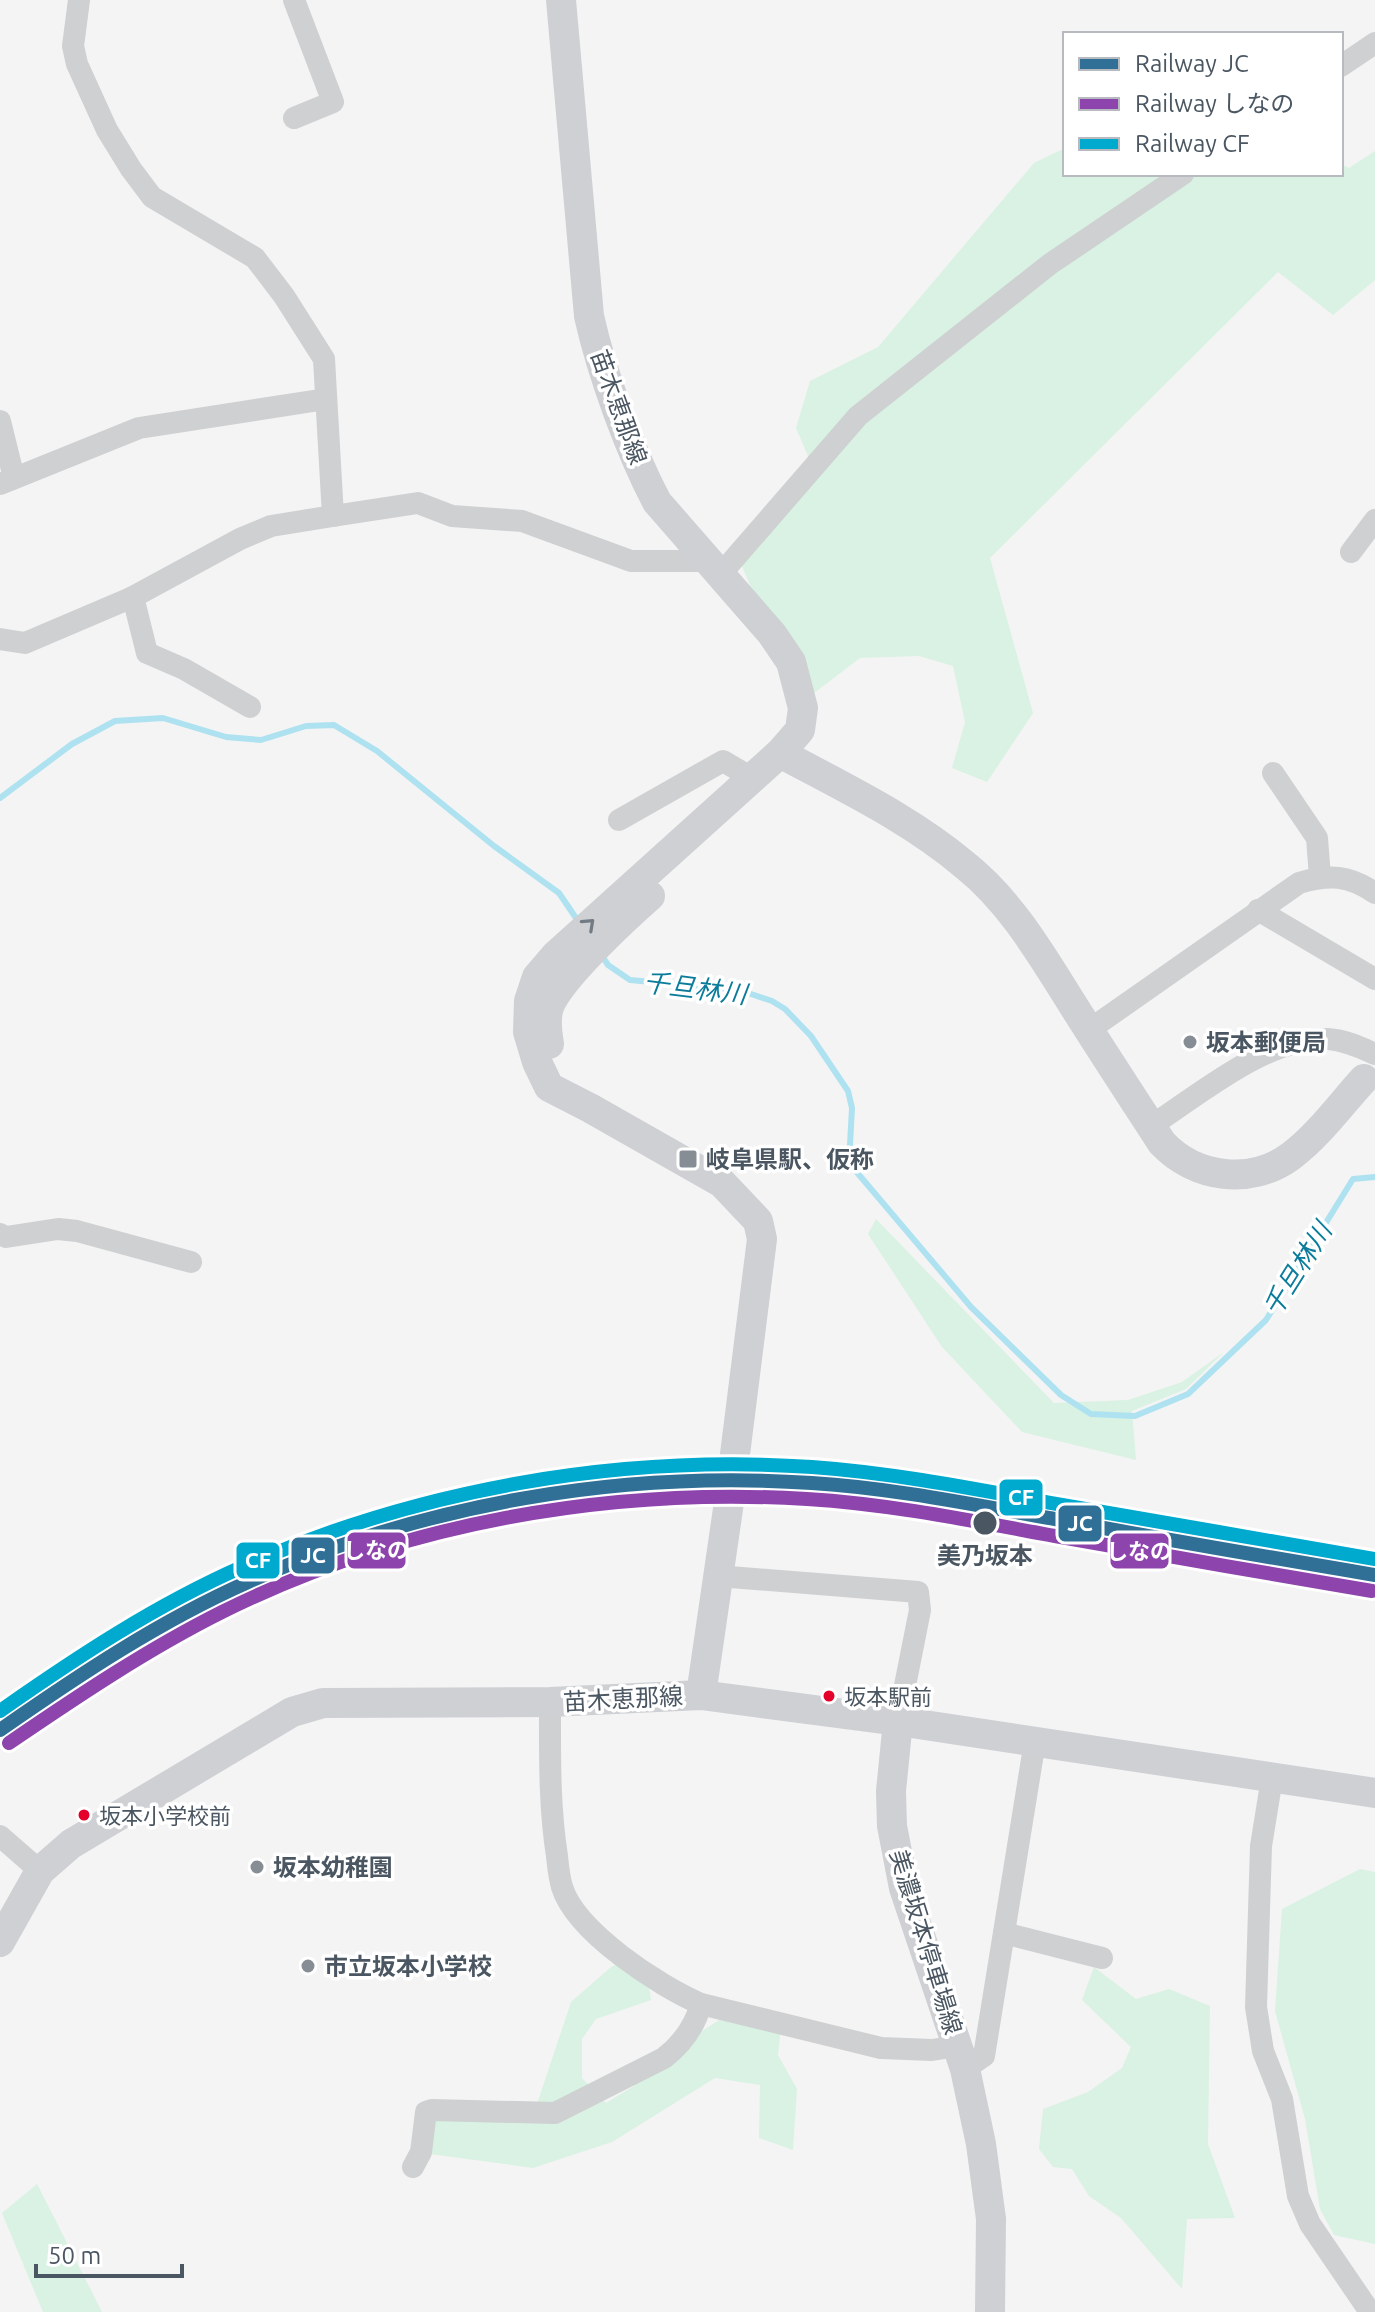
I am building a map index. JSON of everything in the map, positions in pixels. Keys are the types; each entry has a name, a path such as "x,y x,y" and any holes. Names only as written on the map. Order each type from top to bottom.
{"main road":[{"name":"苗木恵那線","path":"561,0 589,316 597,350 657,502 772,634 791,662 803,708 800,730 734,818 632,899"},
{"name":"苗木恵那線","path":"0,1942 40,1871 71,1844 292,1712 323,1703 550,1702 701,1695 762,1239 758,1221 722,1183 549,1087 528,1032 529,1001 537,977 566,961 780,753"},
{"path":"780,753 847,788 967,866 1013,915 1162,1143 1185,1163 1219,1174 1272,1167 1296,1152 1369,1066"},
{"path":"701,1695 898,1721 1375,1793"},
{"name":"美濃坂本停車場線","path":"898,1721 891,1791 892,1826 904,1888 961,2058 987,2176 991,2219 990,2312"}],"street":[{"path":"79,0 73,46 77,64 107,130 131,169 152,197 255,258 284,296 324,359 333,516"},
{"path":"294,0 333,102 294,118"},
{"path":"1343,65 1375,43"},
{"path":"0,639 25,643 133,597 240,539 271,526 418,503 452,516 522,521 631,561 714,568 858,416 1050,264 1180,176"},
{"path":"0,421 7,481 139,428 326,399"},
{"path":"1351,552 1375,520"},
{"path":"133,597 147,653 184,669 250,707"},
{"path":"619,820 723,761 752,778"},
{"path":"1273,773 1317,838 1320,877"},
{"path":"1089,1030 1299,883 1320,877 1359,882 1375,893"},
{"path":"1258,910 1375,979"},
{"path":"1151,1126 1248,1063 1279,1048 1328,1039 1354,1044 1369,1066"},
{"path":"0,1234 6,1237 58,1229 77,1231 191,1262"},
{"path":"717,1576 918,1592 920,1610 898,1721"},
{"path":"550,1702 550,1798 561,1886 571,1907 594,1932 650,1977 674,1993 701,2004 881,2048 932,2050 961,2058 984,2056 1035,1741"},
{"path":"1272,1778 1261,1846 1256,2007 1263,2051 1282,2099 1298,2196 1310,2224 1370,2312"},
{"path":"0,1836 40,1871"},
{"path":"1004,1933 1102,1958"},
{"path":"413,2167 421,2152 426,2112 555,2113 664,2058 696,2023 701,2004"}],"green space":[{"path":"1063,149 1063,176 1343,176 1343,165 1349,168 1375,151 1375,280 1333,315 1278,272 990,558 1033,713 987,782 952,768 965,722 953,666 919,656 860,658 814,693 759,606 741,564 817,477 796,428 810,381 878,347 1034,163"},
{"path":"876,1219 1054,1403 1128,1400 1182,1382 1224,1352 1186,1389 1132,1411 1136,1460 1022,1432 942,1347 868,1234"},
{"path":"1360,1869 1375,1872 1375,2244 1334,2235 1320,2209 1305,2119 1275,2011 1282,1909"},
{"path":"625,1961 648,1980 651,2000 596,2019 582,2039 582,2078 606,2103 634,2086 680,2045 732,2012 781,2026 778,2055 797,2089 793,2150 759,2138 760,2085 715,2078 612,2142 533,2168 430,2154 437,2116 532,2119 571,2002 611,1967"},
{"path":"1094,1967 1136,1999 1169,1989 1210,2006 1208,2144 1235,2218 1187,2219 1182,2289 1121,2218 1089,2196 1072,2169 1053,2167 1039,2149 1043,2109 1088,2092 1122,2068 1131,2047 1082,2000"},
{"path":"37,2184 102,2312 43,2312 2,2213"}],"waterway":[{"name":"千旦林川","path":"0,798 72,744 115,721 163,718 226,737 261,740 306,726 334,725 377,751 494,846 559,893 580,924"},
{"name":"千旦林川","path":"600,953 608,965 630,980 739,990 772,1001 785,1009 811,1036 848,1091 852,1108 849,1163 971,1307 1061,1395 1091,1414 1135,1416 1188,1394 1266,1320 1353,1179 1375,1177"}],"rail line":[{"name":"CF","path":"0,1711 148,1615 242,1567 378,1517 449,1498 593,1472 739,1464 875,1473 1375,1559"},
{"name":"JC","path":"0,1730 152,1631 248,1582 383,1532 453,1513 524,1498 595,1488 740,1480 873,1489 1375,1575"},
{"name":"しなの","path":"9,1743 167,1641 290,1581 361,1555 433,1534 582,1506 657,1499 732,1497 838,1501 931,1514 1372,1591"}],"place":[{"name":"坂本郵便局","path":"1190,1042"},
{"name":"岐阜県駅、仮称","path":"688,1159"},
{"name":"美乃坂本","path":"985,1523"},
{"name":"坂本駅前","path":"829,1696"},
{"name":"坂本小学校前","path":"84,1815"},
{"name":"坂本幼稚園","path":"257,1867"},
{"name":"市立坂本小学校","path":"308,1966"}]}
